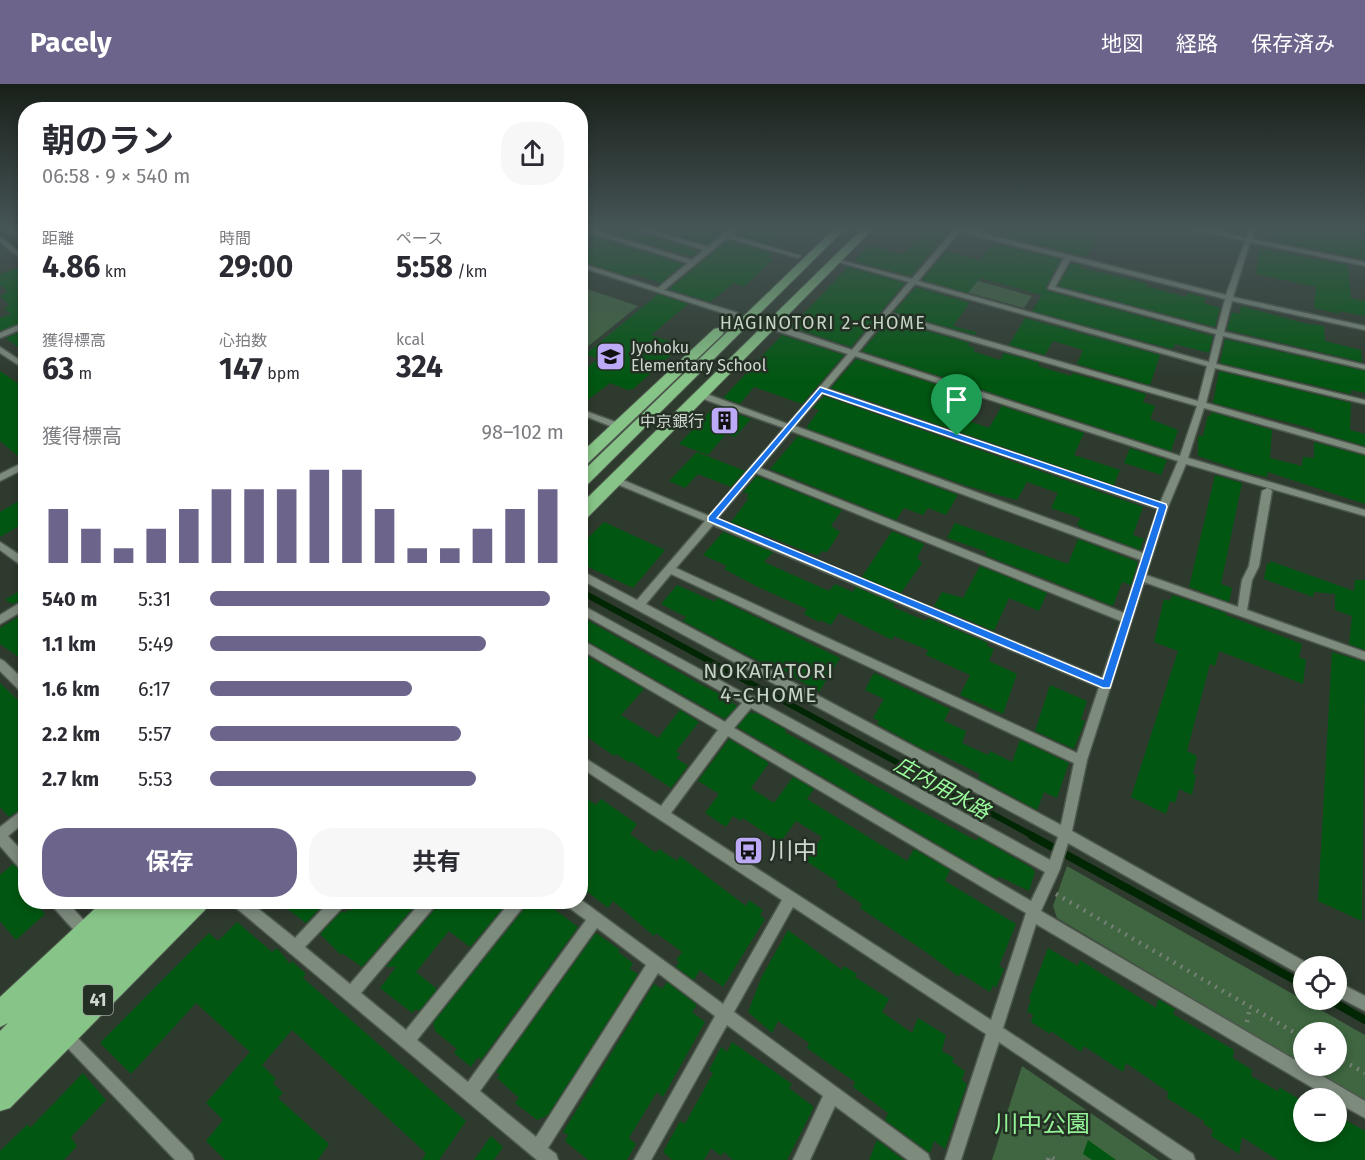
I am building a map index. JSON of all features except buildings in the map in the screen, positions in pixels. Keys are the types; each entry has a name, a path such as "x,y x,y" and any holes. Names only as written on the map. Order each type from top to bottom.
{"highway":[{"path":"588,455 774,278"},
{"path":"588,475 790,278"},
{"path":"588,490 804,278"},
{"path":"588,507 819,278"},
{"path":"0,1014 112,909"},
{"path":"0,1049 144,909"},
{"path":"0,1068 163,909"},
{"name":"41","path":"0,1098 190,909"}],"street":[{"path":"622,278 735,315"},
{"path":"660,290 673,278"},
{"path":"900,278 1212,365 1365,402"},
{"path":"639,605 916,278"},
{"path":"1056,278 1051,288 1220,333 1365,367"},
{"path":"1152,278 1365,328"},
{"path":"953,1160 1034,912 1063,839 1081,760 1163,507 1183,460 1201,406 1236,278"},
{"path":"885,314 1365,452"},
{"path":"771,326 1183,460 1365,513"},
{"path":"0,336 18,328"},
{"path":"0,349 18,362"},
{"path":"820,390 1163,507"},
{"path":"701,395 1147,558"},
{"path":"588,414 618,426"},
{"path":"0,478 18,468"},
{"path":"754,469 1128,619"},
{"path":"615,480 1106,685"},
{"path":"1242,612 1247,580 1254,566 1267,492"},
{"path":"0,544 18,559"},
{"path":"669,569 1081,760"},
{"path":"1141,577 1365,656"},
{"path":"588,578 1293,963"},
{"path":"0,620 18,608"},
{"path":"588,612 1054,866"},
{"path":"588,648 1365,1110"},
{"path":"0,664 18,682"},
{"path":"662,814 726,729 751,700"},
{"path":"588,765 995,1031 1187,1160"},
{"path":"18,820 0,836 18,856"},
{"path":"642,1160 790,899"},
{"path":"64,909 86,933"},
{"path":"254,909 351,994 544,1155 656,963"},
{"path":"296,947 331,909"},
{"path":"351,994 423,909"},
{"path":"407,1041 512,909"},
{"path":"583,909 922,1160"},
{"path":"469,1093 596,918"},
{"path":"1347,994 1365,1004"},
{"path":"64,1034 186,1160"},
{"path":"801,1160 832,1095"}],"path":[{"path":"1045,887 1293,1032"},
{"path":"1347,1063 1365,1073"},
{"path":"1048,1160 1049,1156 1056,1160"}],"green space":[{"path":"971,279 1032,296 1024,308 962,291"},
{"path":"588,290 638,306 588,346"},
{"path":"1067,866 1293,994 1293,1010 1321,1010 1342,1022 1293,1022 1293,1058 1057,918 1053,906"},
{"path":"1347,1025 1365,1035 1365,1100 1325,1076 1347,1076"},
{"name":"川中公園","path":"1022,1066 1159,1160 992,1160"}],"waterway":[{"name":"庄内用水路","path":"588,595 1035,837"},
{"name":"庄内用水路","path":"1032,836 1293,979"},
{"name":"庄内用水路","path":"1347,1010 1365,1020"}],"place":[{"name":"Jyohoku Elementary School","path":"610,356"},
{"name":"中京銀行","path":"725,421"},
{"name":"川中","path":"748,851"}],"district":[{"name":"HAGINOTORI 2-CHOME","path":"823,323"},
{"name":"NOKATATORI 4-CHOME","path":"769,683"}],"route":[{"path":"820,390 957,436 1163,507 1106,685 711,519 820,390"}]}
